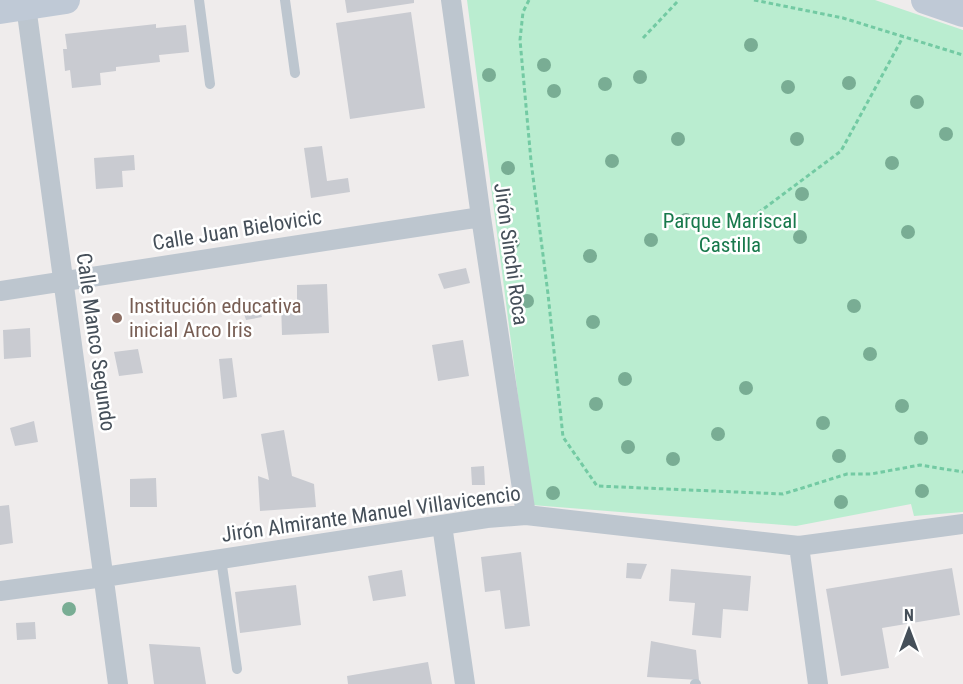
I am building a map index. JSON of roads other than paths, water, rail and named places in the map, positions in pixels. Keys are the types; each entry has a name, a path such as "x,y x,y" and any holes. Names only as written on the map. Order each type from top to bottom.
{"main road":[{"path":"13,8 66,0"},
{"path":"925,0 963,13"}],"street":[{"name":"Jirón Sinchi Roca","path":"451,0 526,515"},
{"name":"Calle Manco Segundo","path":"13,8 63,280 118,684"},
{"name":"Calle Juan Bielovicic","path":"0,291 481,217"},
{"name":"Jirón Almirante Manuel Villavicencio","path":"0,591 487,518 526,515 799,546 963,524"},
{"path":"442,525 465,684"},
{"path":"799,546 818,684"}],"lane":[{"path":"199,0 210,84"},
{"path":"285,0 296,73"},
{"path":"221,559 237,669"}],"place":[{"name":"Institución educativa inicial Arco Iris","path":"117,318"}],"park label":[{"name":"Parque Mariscal Castilla","path":"730,233"}]}
